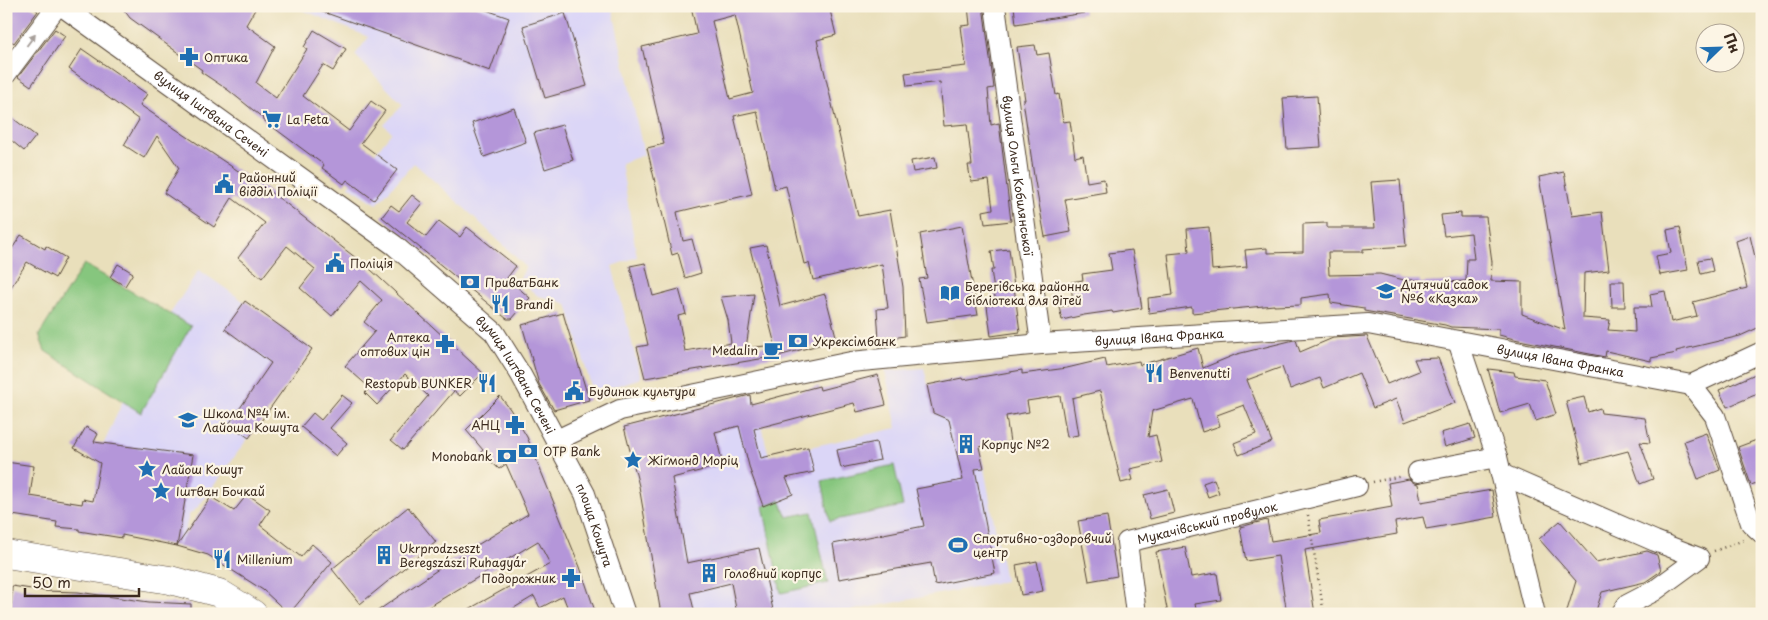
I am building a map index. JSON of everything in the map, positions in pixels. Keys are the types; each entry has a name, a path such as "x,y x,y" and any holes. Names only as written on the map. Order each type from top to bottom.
{"highway":[{"path":"6,554 170,580 219,593 253,614"}],"street":[{"path":"6,74 57,6"},
{"name":"вулиця Іштвана Сечені","path":"62,6 394,244 494,332 521,375 557,440"},
{"name":"вулиця Ольги Кобилянської","path":"995,6 1041,344"},
{"name":"вулиця Івана Франка","path":"557,440 620,410 851,362 1041,344 1368,324 1691,385"},
{"path":"1458,341 1499,465 1535,614"},
{"path":"1761,533 1751,523 1715,416 1691,385 1762,352"},
{"name":"площа Кошута","path":"557,440 585,494 625,614"},
{"path":"1418,472 1499,465 1655,541 1699,558"},
{"name":"Мукачівський провулок","path":"1136,614 1127,542 1357,486"},
{"path":"1621,614 1627,605 1654,591 1699,558"}],"path":[{"path":"1357,486 1418,472"},
{"path":"1305,499 1324,614"},
{"path":"1699,558 1761,533"}],"shaded area":[{"path":"293,6 612,6 644,155 621,163 637,257 612,266 641,378 593,393 567,304 538,296 519,280 526,267 414,163 377,204 349,186 392,132 384,125 403,105 355,55 369,37"},
{"name":"Школа №4 ім. Лайоша Кошута","path":"84,264 170,314 199,270 312,349 199,506 189,515 181,547 143,539 79,531 83,499 93,500 104,443 123,401 45,351 39,335"},
{"path":"924,368 928,385 962,378 984,468 1005,581 834,614 661,614 639,487 624,427 753,394 769,456 897,428 885,371"}],"green space":[{"path":"84,264 191,326 141,413 45,351 39,335"},
{"path":"894,465 903,506 830,521 822,481"},
{"path":"780,500 787,517 812,512 828,583 781,593 763,506"}],"building":[{"path":"6,6 31,6 38,11 14,43 6,38 6,34 11,27 6,24"},
{"path":"121,6 257,6 246,25 275,46 256,83 276,98 307,49 304,47 314,30 346,49 333,71 323,65 303,96 349,131 371,101 385,111 361,143 397,170 374,200 347,180 344,184 322,168 324,165 262,119 228,90 130,18"},
{"path":"312,6 475,6 509,18 490,71 312,8"},
{"path":"691,6 829,6 836,35 817,40 858,216 890,210 903,287 905,336 879,340 877,309 888,308 882,264 813,280 809,263 804,264 786,186 775,189 757,111 734,116 752,194 677,212 683,241 692,239 701,273 685,278 678,253 672,255 647,148 664,144 642,47 697,34","holes":["735,15 753,93 730,99 712,21"]},
{"path":"968,6 983,6 994,88 988,89 991,125 999,123 1011,221 985,224 983,211 993,209 989,180 971,182 968,165 972,165 967,124 944,126 940,82 907,86 905,73 966,66 961,26 970,25"},
{"path":"1014,6 1083,6 1084,13 1016,24"},
{"path":"565,13 587,86 545,98 523,26"},
{"path":"55,29 65,36 31,86 18,77"},
{"path":"1035,45 1037,55 1049,53 1056,95 1059,94 1063,122 1070,121 1075,157 1083,155 1087,182 1104,179 1106,192 1065,199 1071,232 1045,237 1034,176 1017,47"},
{"path":"82,49 147,94 140,105 283,201 370,269 483,373 460,396 454,391 403,450 391,440 428,396 405,374 377,405 365,393 370,388 345,366 375,331 364,322 382,300 361,281 332,316 300,288 315,269 287,246 262,278 238,258 265,223 232,198 214,227 164,193 179,168 157,136 144,158 124,145 139,120 69,69"},
{"path":"1317,96 1321,147 1287,149 1283,98"},
{"path":"514,108 526,142 484,157 472,123"},
{"path":"6,113 36,136 24,151 6,136"},
{"path":"562,125 573,160 545,169 534,133"},
{"path":"935,157 937,168 913,172 911,161"},
{"path":"1564,172 1572,216 1602,212 1609,270 1584,273 1583,318 1610,320 1608,330 1635,332 1634,307 1652,307 1650,294 1665,291 1671,322 1697,316 1693,302 1747,288 1736,241 1750,236 1762,286 1762,326 1740,336 1651,358 1651,361 1606,351 1605,357 1514,339 1499,335 1499,329 1451,327 1364,311 1364,308 1331,303 1330,294 1301,298 1301,305 1274,305 1192,313 1192,307 1149,313 1148,298 1173,295 1168,254 1189,252 1187,229 1209,227 1212,270 1247,267 1245,250 1267,248 1267,253 1303,252 1303,224 1327,223 1327,228 1375,228 1371,182 1400,180 1406,246 1363,249 1363,252 1328,252 1329,275 1380,274 1404,280 1420,280 1420,283 1466,281 1467,259 1474,259 1471,233 1444,236 1441,215 1461,213 1461,217 1486,217 1492,262 1491,281 1522,282 1522,314 1565,330 1539,177"},
{"path":"412,195 422,203 407,222 426,237 439,221 460,237 467,227 516,266 507,278 530,298 512,319 507,319 382,217 391,205 399,211"},
{"path":"962,226 978,315 927,322 919,279 927,278 920,234"},
{"path":"1680,227 1688,270 1660,275 1656,256 1671,253 1667,230"},
{"path":"21,235 45,249 46,246 66,258 55,278 27,262 6,295 6,258"},
{"path":"766,245 780,306 825,294 837,340 778,356 645,378 637,347 648,345 630,266 645,263 653,296 679,289 686,314 678,316 685,351 731,343 728,320 721,297 754,294 746,348 775,345 750,248"},
{"path":"1009,249 1020,332 991,336 987,306 996,304 991,270 994,270 991,251"},
{"path":"1132,250 1142,308 1084,315 1062,320 1059,307 1073,304 1071,282 1083,280 1082,274 1112,270 1109,253"},
{"path":"1710,258 1713,271 1701,274 1698,260"},
{"path":"118,264 133,273 125,286 110,277"},
{"path":"1611,281 1624,281 1625,307 1612,307"},
{"path":"245,301 312,349 249,438 229,424 271,363 225,329"},
{"path":"563,313 589,400 554,410 539,384 522,325"},
{"path":"1367,336 1387,384 1419,371 1414,359 1438,358 1455,403 1405,422 1396,399 1373,408 1359,373 1324,388 1320,378 1290,389 1282,367 1247,380 1272,442 1239,455 1234,443 1256,434 1244,405 1217,415 1220,426 1202,432 1193,399 1152,411 1148,437 1156,435 1162,462 1130,469 1133,480 1121,483 1100,391 1072,398 1078,435 1067,437 1060,396 1027,401 1029,412 1006,416 1010,442 979,447 984,468 975,469 995,573 935,585 931,563 839,579 833,544 924,526 916,489 963,480 949,420 933,413 927,385 1022,370 1022,374 1067,368 1105,359 1107,367 1139,361 1140,365 1198,348 1203,368 1237,354 1294,340 1296,340 1300,352 1333,338"},
{"path":"1488,369 1514,372 1515,376 1545,380 1556,414 1536,421 1530,404 1500,413"},
{"path":"1762,371 1762,392 1727,407 1719,390"},
{"path":"878,375 886,405 857,412 854,403 754,429 761,458 808,447 814,472 786,478 793,494 763,506 750,470 739,426 715,432 723,465 672,478 687,563 759,548 774,614 737,614 731,583 690,593 695,614 661,614 639,486 624,427 750,395 751,404 819,386 820,390"},
{"path":"342,395 352,403 330,428 347,443 336,456 301,427 313,413 321,420"},
{"path":"500,396 527,437 580,567 596,614 570,614 563,596 540,608 534,596 504,614 460,614 550,564 538,541 417,614 373,614 443,566 528,514 506,464 499,469 481,452 483,450 466,430"},
{"path":"1584,397 1588,412 1600,408 1601,413 1645,418 1650,443 1640,442 1653,479 1640,484 1628,451 1582,463 1566,401"},
{"path":"1470,424 1475,438 1445,447 1441,433"},
{"path":"86,427 98,434 94,442 193,455 177,546 122,535 122,538 79,531 79,529 56,527 57,522 6,514 6,462 34,466 30,496 82,504 83,499 93,501 100,463 74,448"},
{"path":"1706,433 1720,470 1698,479 1684,441"},
{"path":"1762,438 1762,481 1751,485 1738,447"},
{"path":"876,442 880,460 841,468 837,450"},
{"path":"1214,479 1219,493 1208,497 1203,483"},
{"path":"1409,479 1418,484 1421,502 1492,490 1496,517 1426,529 1423,517 1395,522 1397,534 1305,550 1315,614 1287,614 1278,556 1246,561 1240,527 1267,520 1271,541 1321,533 1319,520 1392,507 1388,483"},
{"path":"1168,489 1174,513 1150,519 1144,495"},
{"path":"246,496 253,498 270,510 260,525 301,557 312,544 332,562 289,614 263,590 208,555 177,546 211,497 234,511"},
{"name":"Ukrprodzseszt Beregszászi Ruhagyár","path":"408,507 436,542 360,604 332,569"},
{"path":"1107,516 1117,576 1089,581 1078,521"},
{"path":"1560,521 1596,562 1647,551 1657,555 1661,571 1645,582 1602,592 1595,614 1566,614 1576,581 1539,539"},
{"path":"1185,547 1191,577 1217,573 1221,600 1195,604 1197,614 1168,614 1156,552"},
{"path":"1037,561 1043,591 1021,595 1016,565"},
{"path":"12,586 44,591 78,592 149,602 191,604 191,614 11,614"}],"place":[{"name":"Оптика","path":"189,57"},
{"name":"La Feta","path":"272,119"},
{"name":"Районний відділ Поліції","path":"224,184"},
{"name":"Поліція","path":"335,263"},
{"name":"ПриватБанк","path":"470,282"},
{"name":"Дитячий садок №6 «Казка»","path":"1386,291"},
{"name":"Берегівська районна бібліотека для дітей","path":"950,293"},
{"name":"Brandi","path":"500,304"},
{"name":"Укрексімбанк","path":"798,341"},
{"name":"Аптека оптових цін","path":"445,344"},
{"name":"Medalin","path":"773,350"},
{"name":"Benvenutti","path":"1154,373"},
{"name":"Restopub BUNKER","path":"487,383"},
{"name":"Будинок культури","path":"574,391"},
{"name":"Школа №4 ім. Лайоша Кошута","path":"188,420"},
{"name":"АНЦ","path":"515,425"},
{"name":"Корпус №2","path":"966,444"},
{"name":"OTP Bank","path":"528,451"},
{"name":"Monobank","path":"507,456"},
{"name":"Жіґмонд Моріц","path":"633,460"},
{"name":"Лайош Кошут","path":"147,469"},
{"name":"Іштван Бочкай","path":"161,491"},
{"name":"Спортивно-оздоровчий центр","path":"958,545"},
{"name":"Ukrprodzseszt Beregszászi Ruhagyár","path":"384,555"},
{"name":"Millenium","path":"222,559"},
{"name":"Головний корпус","path":"709,573"},
{"name":"Подорожник","path":"571,578"}]}
